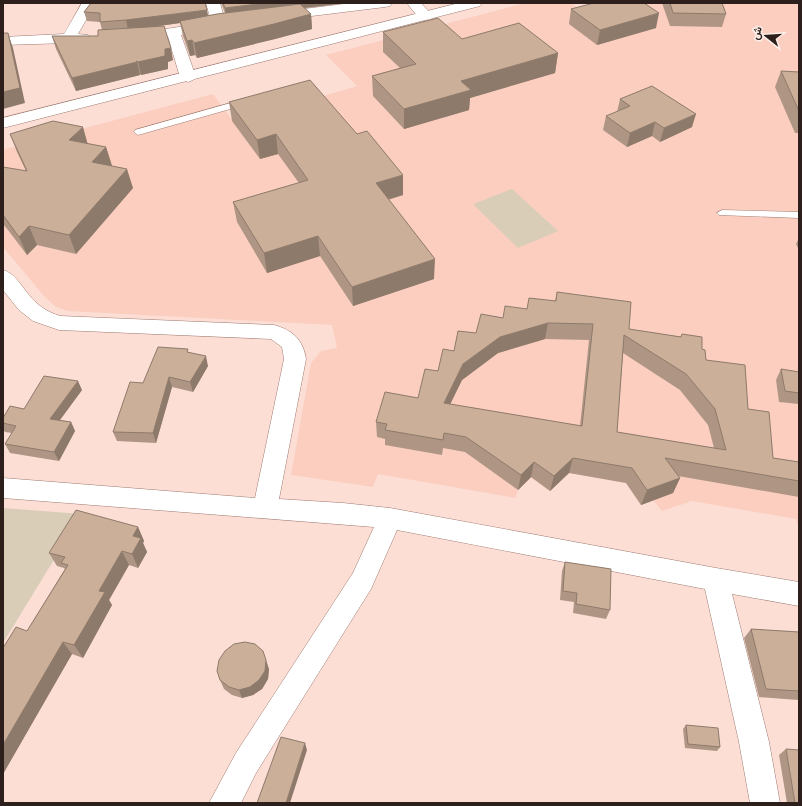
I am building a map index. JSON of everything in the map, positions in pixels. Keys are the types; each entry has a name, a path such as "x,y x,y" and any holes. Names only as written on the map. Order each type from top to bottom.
{"street":[{"path":"68,38 89,3"},
{"path":"213,3 218,24"},
{"path":"263,18 385,3"},
{"path":"414,3 426,16"},
{"path":"3,123 475,3"},
{"path":"126,36 173,32 233,22"},
{"path":"173,32 188,77"},
{"path":"3,41 97,38"},
{"path":"3,276 33,313 45,320 59,323 274,332 287,338 295,347 295,359 265,509"},
{"path":"3,488 265,509 343,513 390,518 716,580 799,594"},
{"path":"224,803 246,763 362,581 390,518"},
{"path":"716,580 754,742 766,803"}],"lane":[{"path":"138,132 246,102"},
{"path":"722,213 799,215"}],"shaded area":[{"path":"525,3 570,3 581,9 602,3 799,3 799,528 796,519 692,501 662,511 653,500 641,505 626,483 569,473 550,491 531,478 518,490 515,498 378,474 373,487 291,475 311,363 321,351 337,348 332,325 68,311 56,307 44,296 3,247 3,151 6,149 213,94 233,121 341,91 357,86 326,55"},
{"path":"512,189 558,231 518,248 473,204"},
{"path":"3,508 82,514 3,643"}],"building":[{"path":"91,3 205,3 207,10 100,22 100,13 84,12"},
{"path":"223,3 266,3 225,8"},
{"path":"594,3 644,3 659,13 600,30 571,9"},
{"path":"670,3 722,3 726,14 673,13"},
{"path":"300,4 311,14 194,43 192,40 187,41 180,21 217,14"},
{"path":"438,18 462,39 519,23 558,53 461,81 471,90 404,109 372,76 416,64 383,32"},
{"path":"164,26 171,48 165,49 165,56 138,62 136,61 137,62 72,78 52,36 98,36 98,30"},
{"path":"3,33 8,33 20,88 3,92"},
{"path":"781,71 799,72 799,111"},
{"path":"310,80 357,134 367,131 403,175 376,183 435,259 352,287 318,236 264,253 233,202 308,180 276,134 257,140 229,102"},
{"path":"652,86 696,114 664,128 655,122 630,133 606,116 630,106 620,99"},
{"path":"53,121 83,127 69,140 106,147 92,162 127,169 69,235 29,226 19,237 3,215 3,167 27,171 10,134"},
{"path":"557,292 631,302 629,329 681,337 682,334 702,337 702,349 705,350 706,360 745,365 748,409 769,412 773,458 799,462 799,481 665,458 680,478 647,490 632,468 573,458 554,476 534,462 521,475 466,437 444,433 443,440 385,430 387,424 376,422 385,392 418,398 425,369 438,371 443,349 454,351 458,331 476,333 481,314 503,318 505,306 527,309 529,298 556,301","holes":["548,323 593,324 582,426 444,403 463,364 500,337","624,335 686,374 715,409 726,450 617,432"]},
{"path":"158,347 188,349 187,352 206,356 190,382 169,377 153,433 113,432 130,382 143,383"},
{"path":"781,369 799,372 799,393 785,391"},
{"path":"44,376 78,381 50,419 71,422 54,452 5,444 16,426 3,423 3,418 10,406 24,409"},
{"path":"76,510 138,527 133,536 141,538 132,554 122,551 99,591 105,592 74,645 63,642 3,745 3,648 16,627 27,631 68,565 61,563 65,557 49,553"},
{"path":"565,562 611,569 610,610 576,604 577,593 563,591"},
{"path":"751,629 799,632 799,691 766,689"},
{"path":"245,642 255,644 263,651 266,660 265,671 259,680 250,687 239,690 229,687 220,680 217,671 219,660 225,651 234,644"},
{"path":"686,725 718,728 720,747 688,744"},
{"path":"281,737 305,743 286,803 257,803"},
{"path":"786,749 799,750 799,803 795,803"}]}
